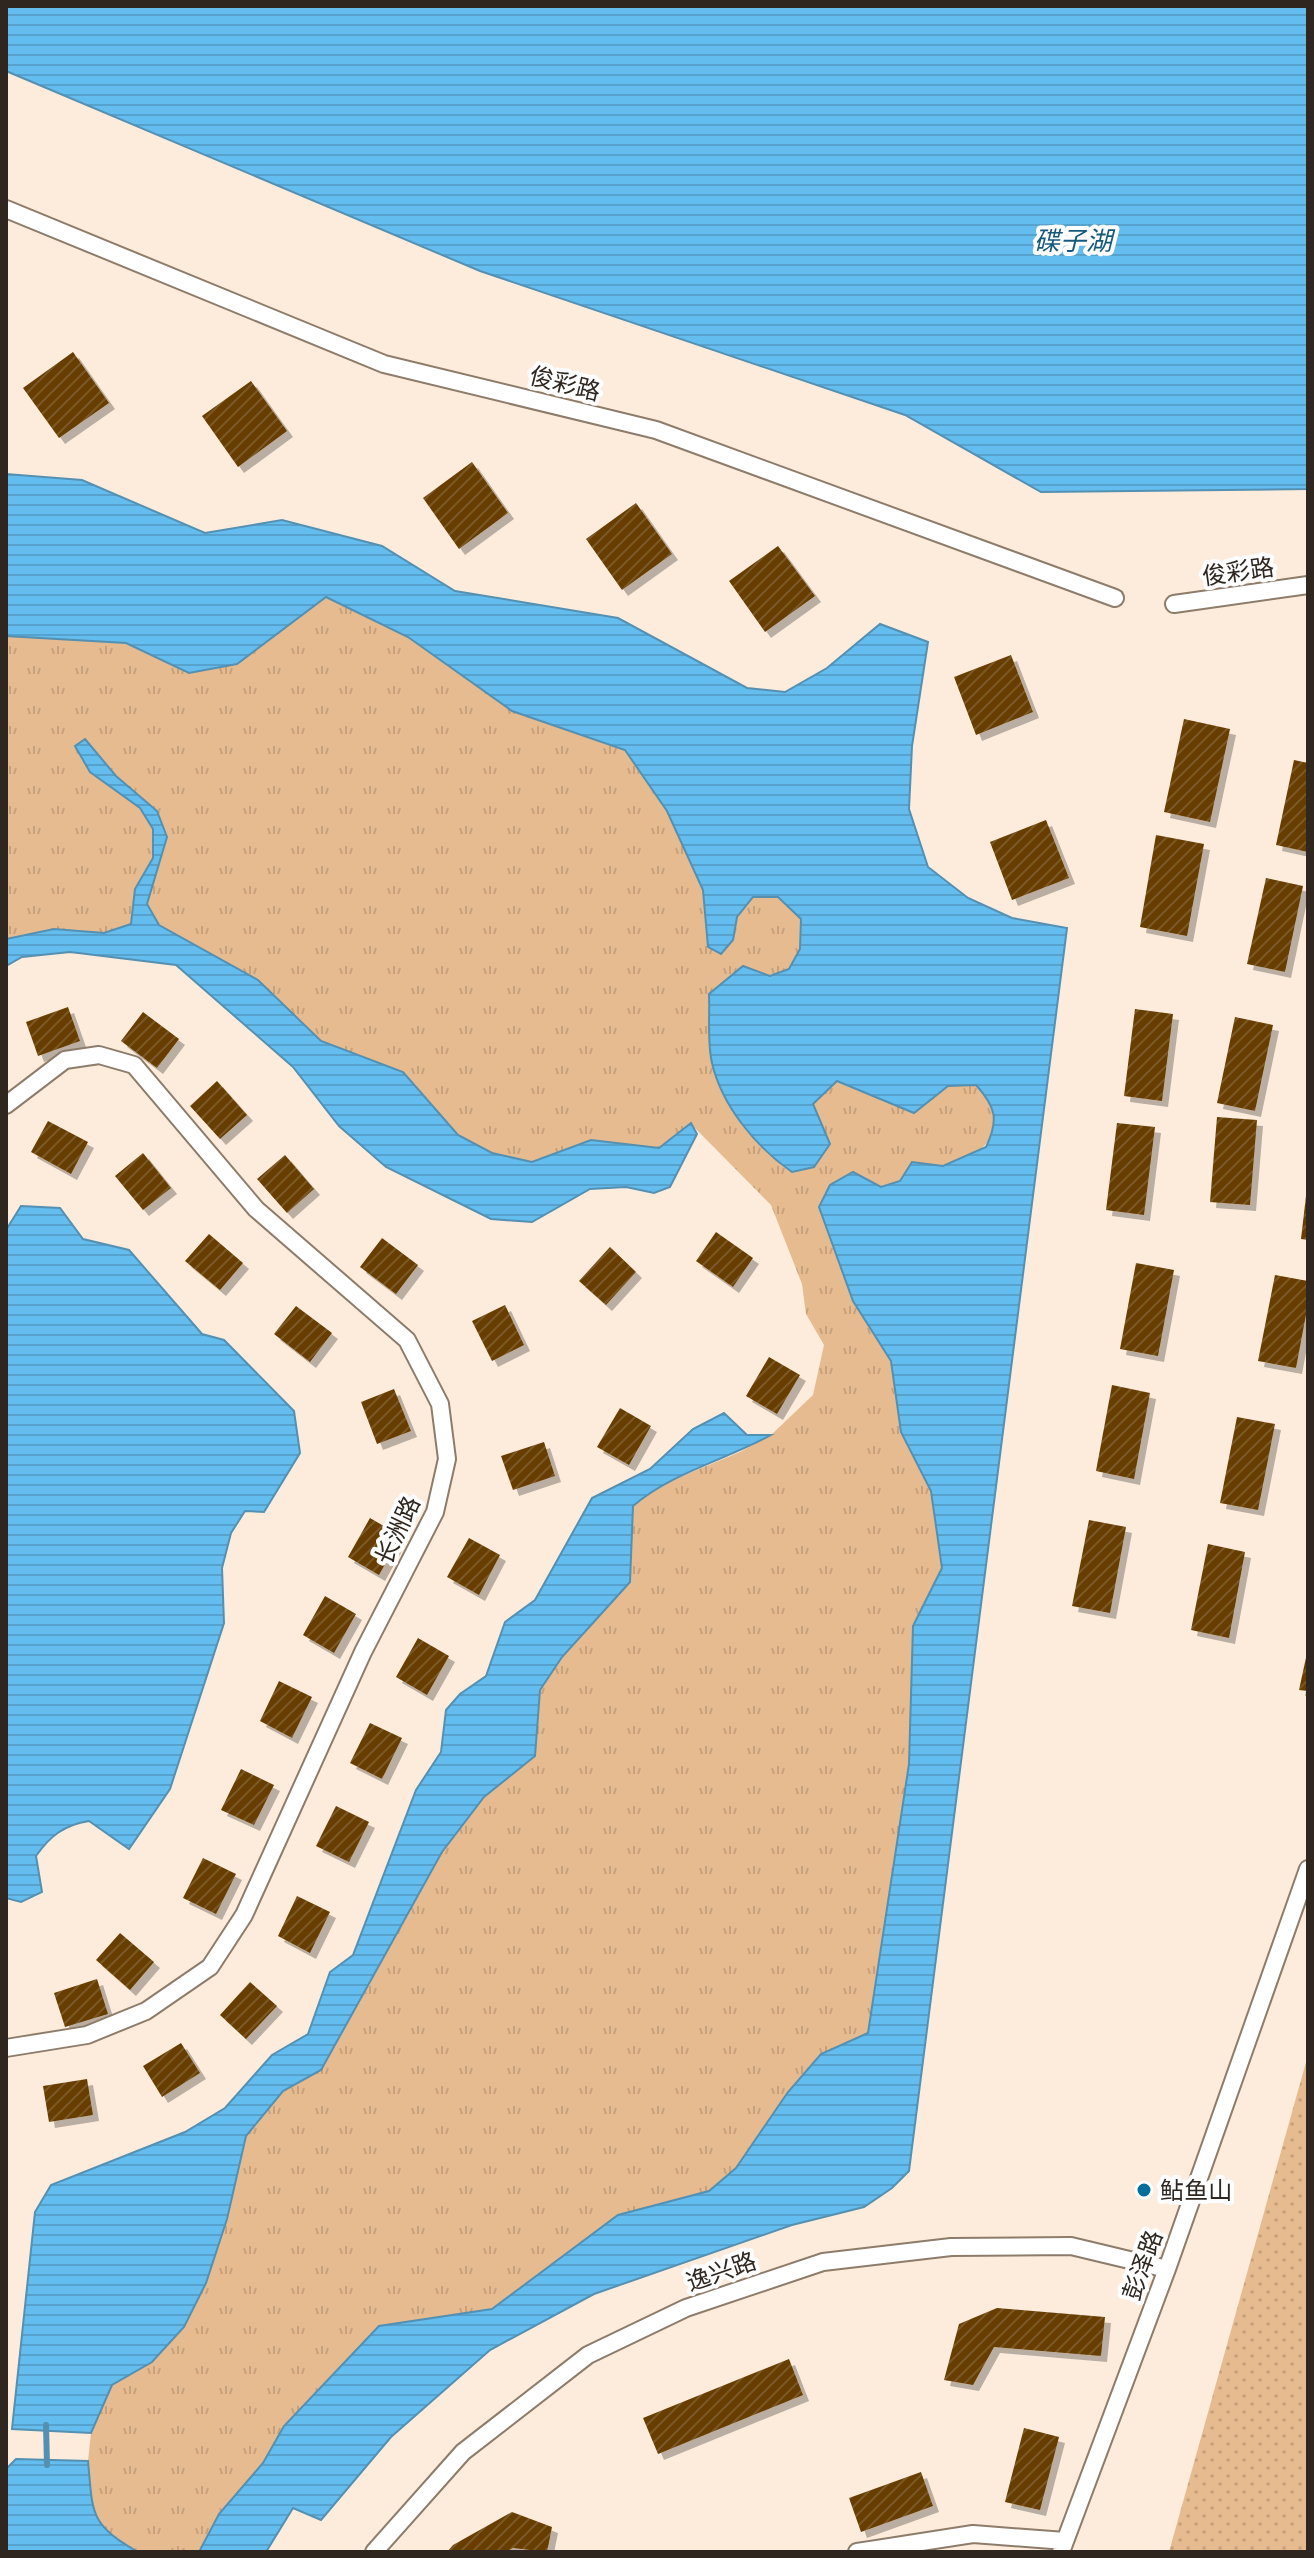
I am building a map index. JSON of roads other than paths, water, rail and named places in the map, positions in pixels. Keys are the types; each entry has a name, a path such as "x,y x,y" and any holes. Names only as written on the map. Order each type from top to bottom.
{"street":[{"name":"俊彩路","path":"6,209 384,364 656,430 1115,598"},
{"name":"俊彩路","path":"1174,604 1308,585"},
{"name":"长洲路","path":"6,1105 65,1060 99,1055 134,1065 256,1209 407,1340 440,1404 447,1459 435,1512 363,1652 244,1915 210,1967 146,2011 87,2035 6,2048"},
{"name":"彭泽路","path":"857,2552 973,2534 1063,2546 1167,2269 1308,1869"},
{"name":"逸兴路","path":"374,2552 463,2452 588,2355 686,2308 823,2262 951,2247 1071,2246 1167,2269"}],"water":[{"name":"碟子湖","path":"6,6 1308,6 1308,489 1041,492 905,415 480,271 6,71"},
{"path":"6,474 82,480 205,533 282,520 382,546 455,591 618,618 747,688 785,692 827,668 880,624 928,642 912,746 909,809 928,867 968,898 1012,918 1067,928 909,2171 892,2188 864,2207 792,2225 594,2294 490,2350 391,2437 321,2520 293,2508 266,2552 199,2552 219,2514 263,2463 284,2426 379,2326 492,2309 618,2215 709,2191 736,2168 788,2092 821,2054 868,2033 909,1764 913,1626 942,1568 931,1491 901,1432 891,1361 853,1301 819,1207 830,1185 853,1172 881,1187 900,1181 912,1162 943,1166 986,1147 994,1121 988,1100 976,1085 948,1086 914,1113 837,1081 813,1104 830,1144 814,1167 792,1172 754,1138 724,1095 710,1055 709,994 743,966 770,976 789,969 800,949 801,919 778,897 753,897 737,917 733,940 721,954 708,947 703,890 667,811 625,750 512,711 408,637 326,597 237,664 189,673 126,643 6,636"},
{"path":"85,739 116,776 157,811 167,837 147,904 159,925 258,980 321,1041 403,1072 458,1135 492,1153 532,1162 591,1140 659,1148 691,1123 697,1134 670,1187 654,1193 626,1187 590,1189 532,1222 491,1219 386,1167 339,1126 293,1067 176,965 70,952 22,957 6,966 6,939 54,929 104,933 131,924 135,889 153,858 153,829 140,808 90,772 75,746"},
{"path":"21,1206 60,1208 83,1239 129,1250 202,1334 224,1340 294,1411 300,1453 264,1512 245,1511 231,1533 222,1568 224,1623 170,1789 129,1849 89,1821 58,1832 36,1856 42,1892 21,1902 6,1898 6,1230"},
{"path":"724,1413 747,1435 771,1435 682,1475 633,1506 630,1582 562,1657 540,1690 535,1756 484,1797 442,1852 321,2070 283,2091 246,2136 227,2219 206,2283 184,2327 152,2362 112,2385 91,2433 12,2429 35,2212 51,2185 185,2132 225,2108 272,2055 308,2034 330,1972 353,1955 416,1790 441,1752 446,1710 460,1694 486,1676 505,1622 535,1600 592,1498 650,1469 693,1429"},
{"path":"16,2459 88,2461 96,2516 110,2533 138,2552 6,2552 6,2469"}],"waterway":[{"path":"46,2425 47,2465"}],"place":[{"name":"鲇鱼山","path":"1144,2190"}]}
